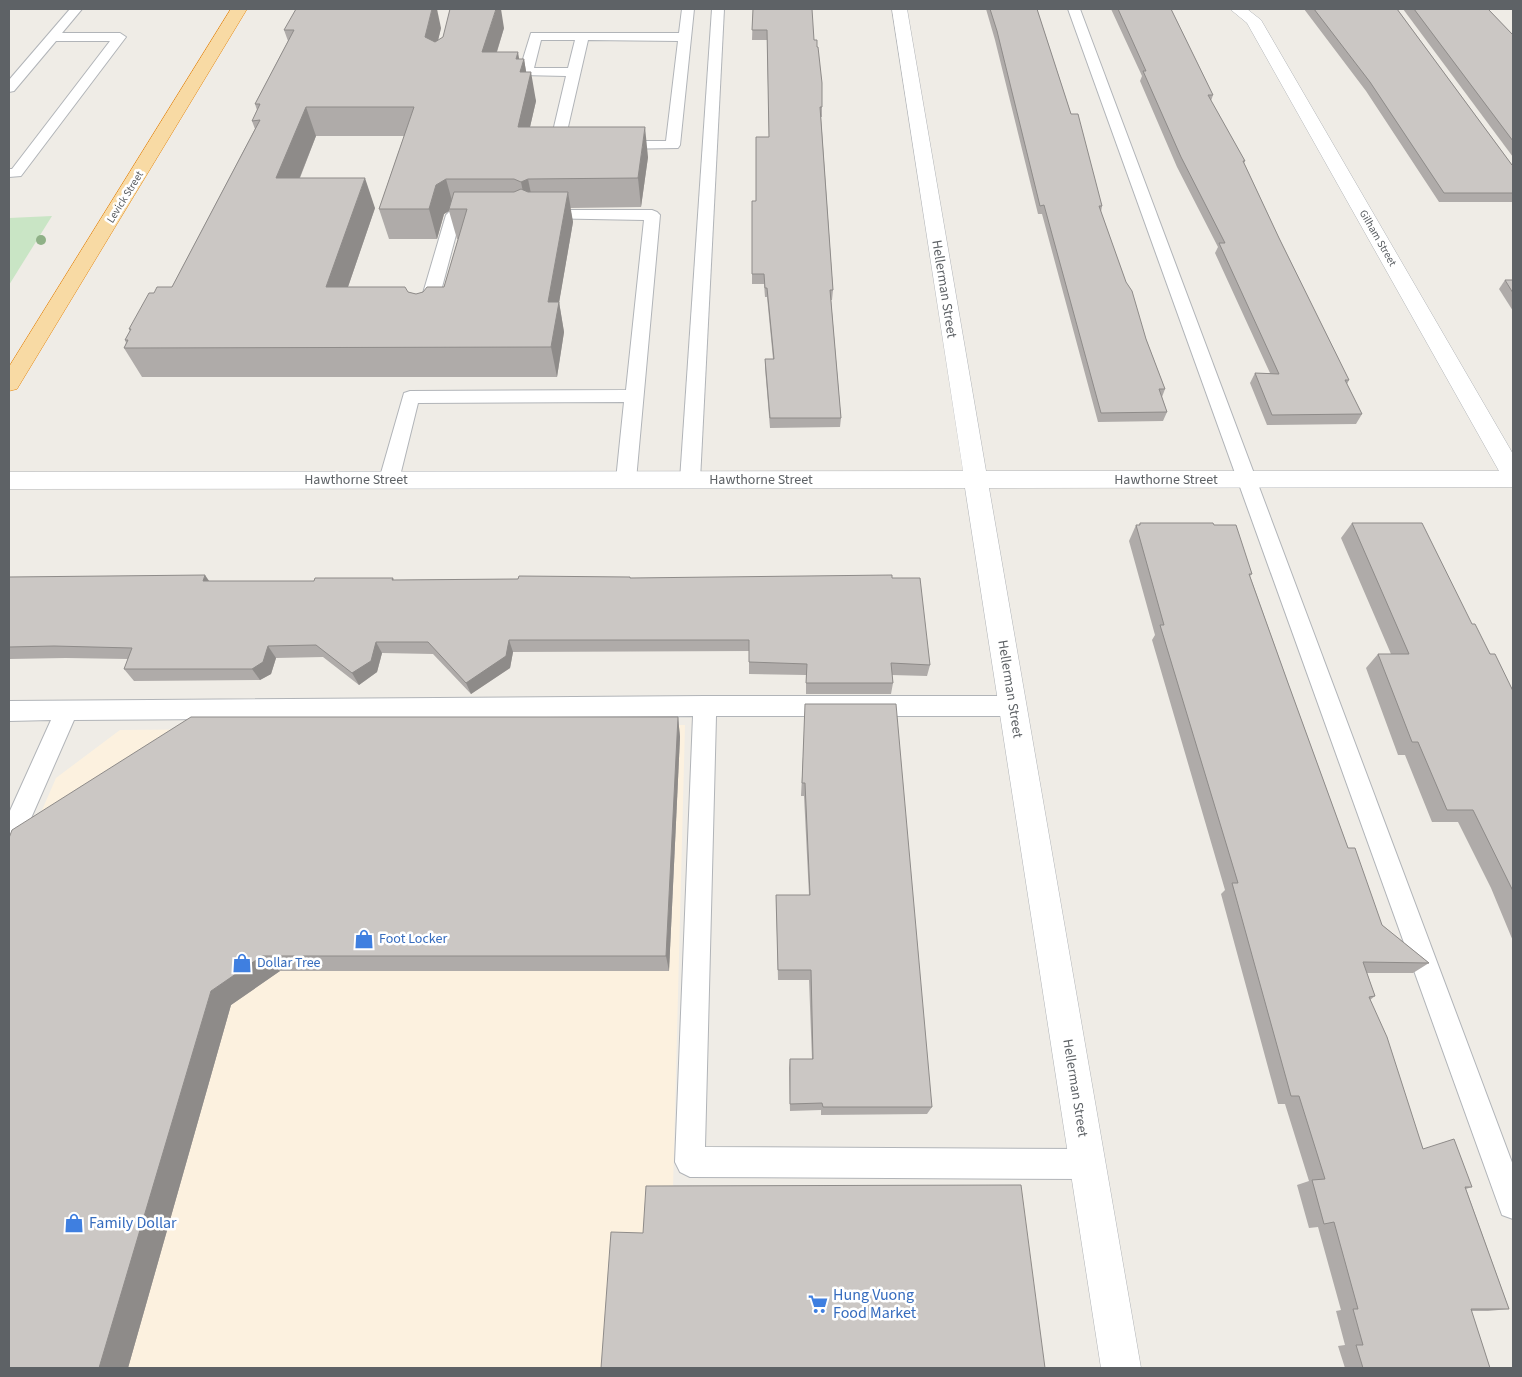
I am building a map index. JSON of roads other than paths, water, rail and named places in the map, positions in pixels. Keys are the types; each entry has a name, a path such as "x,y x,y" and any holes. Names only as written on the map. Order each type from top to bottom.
{"highway":[{"name":"Levick Street","path":"9,384 239,9"}],"street":[{"name":"Hellerman Street","path":"899,9 1121,1368"},
{"name":"Gilham Street","path":"1237,9 1253,20 1513,474"},
{"name":"Hawthorne Street","path":"9,481 1513,479"}],"lane":[{"path":"9,88 76,9"},
{"path":"605,145 673,145 688,9"},
{"path":"690,480 718,9"},
{"path":"1074,9 1513,1204"},
{"path":"574,72 526,72 536,36 685,37"},
{"path":"582,36 557,144 586,145"},
{"path":"9,173 16,174 120,37 52,37"},
{"path":"424,317 454,215 492,215"},
{"path":"534,215 652,215 626,480"},
{"path":"388,480 410,397 634,396"},
{"path":"705,706 690,1162 1088,1164"},
{"path":"9,711 705,706 1013,706"},
{"path":"9,840 67,711"}],"place":[{"name":"Foot Locker","path":"364,939"},
{"name":"Dollar Tree","path":"242,963"},
{"name":"Family Dollar","path":"74,1223"},
{"name":"Hung Vuong Food Market","path":"818,1304"}]}
